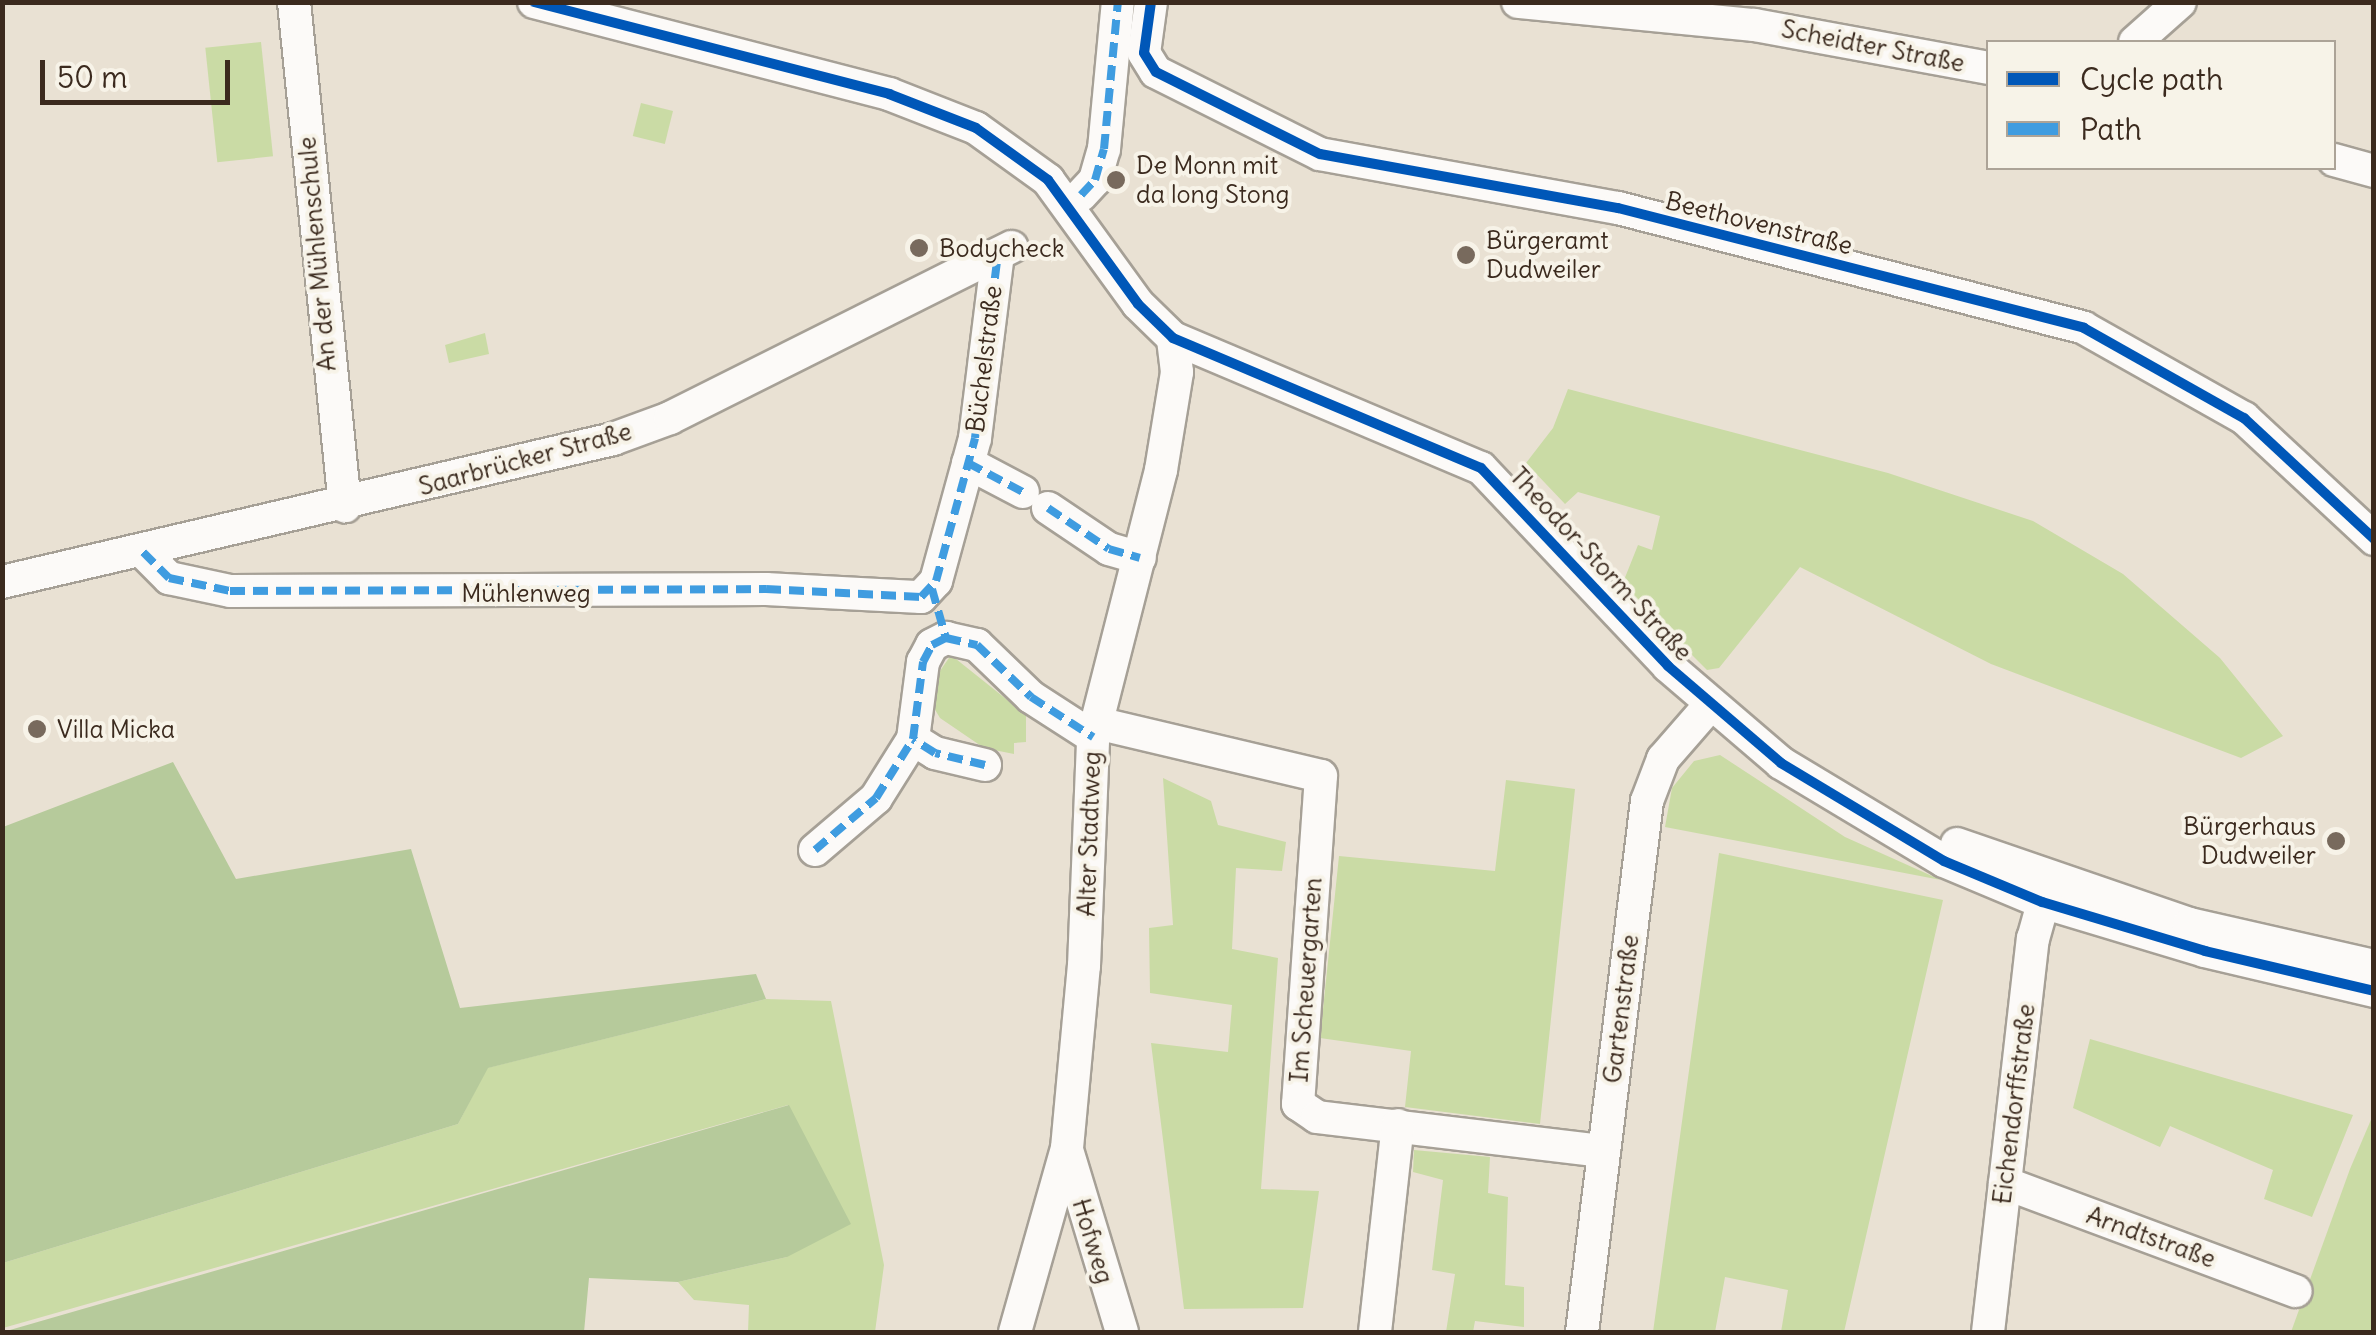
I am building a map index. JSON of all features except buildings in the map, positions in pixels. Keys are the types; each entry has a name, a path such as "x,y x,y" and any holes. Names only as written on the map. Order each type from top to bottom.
{"street":[{"name":"An der Mühlenschule","path":"294,2 344,506"},
{"name":"Theodor-Storm-Straße","path":"534,2 889,94 976,128 1048,180 1138,304 1174,338 1481,468 1710,705 1781,763 1944,861 2046,890 2374,966"},
{"path":"1082,195 1095,180 1104,149 1118,2"},
{"name":"Beethovenstraße","path":"1152,2 1148,65 1270,133 1357,164 1618,208 2084,328 2244,418 2374,539"},
{"name":"Scheidter Straße","path":"1518,2 1754,24 1986,68"},
{"path":"2137,40 2180,2"},
{"path":"2336,161 2374,171"},
{"name":"Saarbrücker Straße","path":"2,582 551,456 670,418 1006,250"},
{"name":"Büchelstraße","path":"927,593 968,463 992,304 1006,250"},
{"name":"Alter Stadtweg","path":"1015,1332 1067,1148 1084,966 1095,730 1140,558 1174,400 1174,338"},
{"name":"Büchelstraße","path":"968,463 1035,500 1110,549 1140,558"},
{"name":"Mühlenweg","path":"143,552 168,578 230,591 766,589 927,593"},
{"path":"927,593 946,638"},
{"path":"815,850 876,798 913,739 923,662 932,645 946,638 978,646 1031,697 1095,730"},
{"name":"Gartenstraße","path":"1582,1332 1646,801 1663,759 1710,705"},
{"name":"Im Scheuergarten","path":"1095,730 1321,776 1298,1104 1316,1117 1604,1151"},
{"path":"913,739 935,753 985,765"},
{"name":"Theodor-Storm-Straße","path":"2046,890 2205,952 2374,991"},
{"name":"Eichendorffstraße","path":"1988,1332 2046,890"},
{"path":"1375,1332 1398,1125"},
{"name":"Hofweg","path":"1067,1148 1122,1332"},
{"name":"Arndtstraße","path":"2005,1183 2296,1291"}],"green space":[{"path":"261,42 273,156 217,162 205,48"},
{"path":"641,103 673,111 665,144 633,136"},
{"path":"485,333 489,354 449,363 445,345"},
{"path":"1568,389 1888,473 2033,521 2123,574 2220,658 2283,736 2241,758 1991,664 1800,567 1719,668 1707,670 1622,585 1638,545 1652,550 1660,516 1578,492 1565,504 1526,463 1553,428"},
{"path":"951,655 1026,715 1026,742 1014,743 1014,754 984,748 940,718 931,703 933,681"},
{"path":"1720,755 1845,837 1941,880 1665,827 1672,788 1694,761"},
{"path":"173,762 236,879 411,849 460,1008 756,974 766,999 488,1068 458,1124 3,1263 3,827"},
{"path":"1163,778 1211,801 1218,825 1286,842 1282,871 1236,868 1232,949 1278,958 1261,1189 1319,1191 1303,1308 1184,1309 1151,1043 1228,1052 1232,1005 1150,993 1149,928 1173,925"},
{"path":"1506,780 1575,789 1540,1124 1405,1107 1411,1051 1320,1038 1339,856 1495,871"},
{"path":"1719,853 1943,900 1844,1332 1781,1332 1788,1290 1725,1277 1715,1332 1653,1332"},
{"path":"766,999 831,1001 884,1265 875,1332 748,1332 749,1305 694,1300 678,1282 787,1257 788,1105 3,1328 3,1263 458,1124 487,1068"},
{"path":"2090,1039 2353,1115 2312,1217 2264,1199 2273,1170 2170,1126 2160,1147 2073,1108"},
{"path":"789,1105 851,1224 787,1257 678,1282 589,1278 584,1332 3,1332"},
{"path":"2373,1115 2373,1332 2291,1332 2350,1169"},
{"path":"1414,1150 1490,1157 1488,1193 1508,1197 1505,1285 1524,1287 1524,1327 1475,1321 1473,1332 1446,1332 1455,1274 1432,1270 1443,1180 1413,1172"}],"marked path":[{"path":"1081,195 1095,180 1104,149 1118,2"},
{"path":"143,552 169,578 230,591 766,589 921,597 936,581 975,438 998,254"},
{"path":"968,463 1023,492"},
{"path":"1048,508 1109,549 1140,558"},
{"path":"932,589 946,638"},
{"path":"985,765 935,753 913,739 923,662 932,645 946,638 977,645 1031,697 1093,737"},
{"path":"815,850 876,798 913,739"}],"cycle path":[{"path":"534,2 889,94 976,128 1048,180 1138,304 1173,338 1481,468 1668,666 1781,763 1944,861 2042,902 2205,951 2374,991"},
{"path":"1151,2 1144,53 1156,72 1320,154 1618,208 2084,328 2244,418 2374,539"}],"place":[{"name":"De Monn mit da long Stong","path":"1116,180"},
{"name":"Bodycheck","path":"919,248"},
{"name":"Bürgeramt Dudweiler","path":"1466,255"},
{"name":"Villa Micka","path":"37,729"},
{"name":"Bürgerhaus Dudweiler","path":"2336,841"}]}
